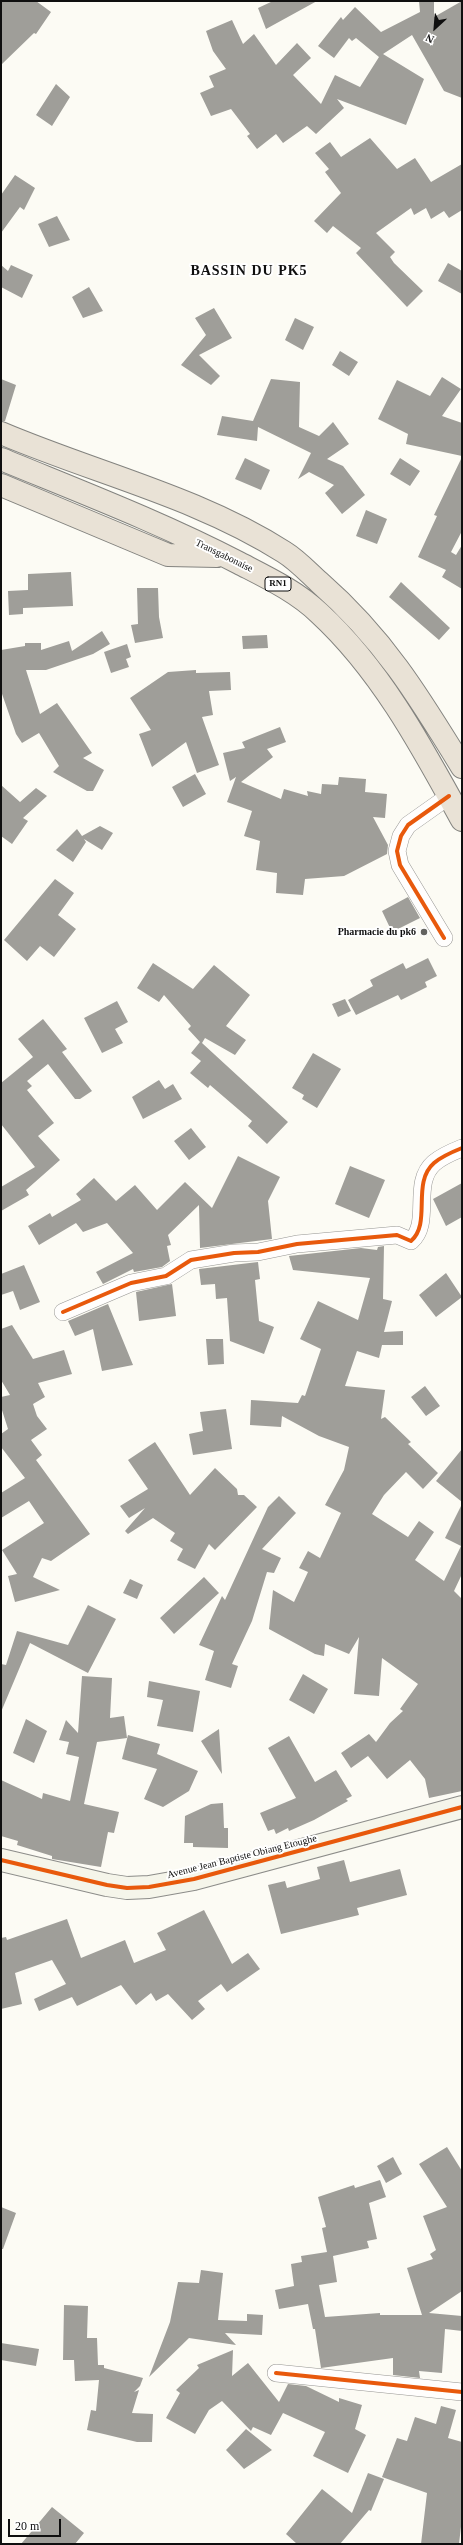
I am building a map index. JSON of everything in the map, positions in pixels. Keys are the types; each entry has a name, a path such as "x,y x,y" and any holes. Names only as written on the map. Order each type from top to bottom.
{"highway":[{"name":"RN1","path":"1,433 143,486 226,521 285,553 366,626 402,671 462,767"},
{"name":"Transgabonaise","path":"1,459 162,526 225,556 281,585 318,612 361,657 404,719 462,820"},
{"path":"1,484 168,555 225,556"}],"street":[{"path":"444,938 400,865 397,851 401,836 408,825 449,796"},
{"path":"63,1312 131,1283 166,1276 191,1260 234,1253 258,1252 297,1244 397,1235 410,1241 416,1236 420,1222 421,1196 426,1176 433,1164 462,1148"},
{"name":"Avenue Jean Baptiste Obiang Etoughe","path":"1,1860 106,1885 127,1888 149,1887 194,1879 462,1807"},
{"path":"276,2373 462,2392"}],"building":[{"path":"1,1 36,1 51,12 36,34 34,33 1,65"},
{"path":"273,1 317,1 266,29 258,8"},
{"path":"419,1 434,1 434,17 462,1 462,98 444,91 412,35 383,54 424,79 406,125 337,99 344,108 316,134 307,126 283,143 276,134 257,149 247,136 250,134 231,109 211,116 200,93 214,87 209,76 226,69 213,51 206,31 232,20 243,44 254,34 276,65 297,43 311,58 293,75 321,104 335,75 360,87 379,57 356,38 352,41 349,38 334,58 318,46 341,17 343,20 355,7 381,32 420,12"},
{"path":"56,84 70,97 52,126 36,115"},
{"path":"370,138 397,169 415,158 431,182 462,164 462,210 449,218 444,211 431,219 426,208 414,215 411,208 376,233 395,252 390,257 394,263 423,291 407,307 356,253 361,248 333,226 327,233 314,221 341,193 325,172 329,169 315,153 330,142 341,157"},
{"path":"15,175 35,188 24,210 20,207 1,233 1,195"},
{"path":"57,216 70,240 49,247 38,224"},
{"path":"448,263 462,271 462,294 438,281"},
{"path":"1,265 8,271 11,265 33,275 22,298 1,287"},
{"path":"89,287 103,311 83,318 72,297"},
{"path":"214,308 232,338 199,355 220,376 211,385 181,365 206,335 195,318"},
{"path":"295,318 314,327 303,350 285,340"},
{"path":"340,351 358,362 349,376 332,365"},
{"path":"442,377 461,389 442,416 462,423 462,456 406,444 408,434 378,419 397,380 430,396"},
{"path":"1,379 16,385 5,421 1,421"},
{"path":"271,379 300,382 299,427 319,436 333,422 349,444 327,459 343,466 365,495 342,514 325,493 334,485 309,472 298,479 311,453 258,427 257,441 217,435 222,416 253,421"},
{"path":"462,457 462,531 451,552 456,555 462,545 462,589 442,577 446,570 418,557 437,516 434,515"},
{"path":"245,458 270,470 261,490 235,479"},
{"path":"400,458 420,471 410,486 390,474"},
{"path":"366,510 387,519 377,544 356,536"},
{"path":"71,572 73,606 23,608 23,614 9,615 8,591 28,590 28,574"},
{"path":"401,582 450,628 439,640 389,597"},
{"path":"137,588 158,588 159,617 163,638 135,643 131,625 138,624"},
{"path":"102,631 110,644 93,654 46,670 26,670 40,714 57,703 92,753 83,758 104,770 93,791 87,791 53,772 59,766 39,733 22,743 16,734 1,691 1,650 25,646 25,643 41,643 41,650 69,641 72,651"},
{"path":"267,635 268,648 243,649 242,636"},
{"path":"127,644 131,657 126,659 129,667 111,673 104,652"},
{"path":"196,670 196,673 230,672 231,690 209,691 213,715 202,717 219,765 197,773 186,742 152,767 139,734 151,730 130,698 168,672"},
{"path":"280,727 286,742 267,749 273,757 241,782 281,799 284,789 308,796 307,791 321,794 322,784 338,785 339,777 366,779 365,792 387,794 385,818 373,817 388,845 387,854 344,876 305,879 303,895 276,893 277,873 256,870 260,841 244,836 252,811 227,802 236,777 230,781 223,753 245,748 242,742"},
{"path":"195,774 206,794 183,807 172,787"},
{"path":"1,785 20,802 36,788 47,796 23,818 28,821 12,844 1,836"},
{"path":"100,826 113,833 102,850 84,839 86,842 73,862 56,850 77,829 82,836"},
{"path":"55,879 74,893 58,915 76,929 54,957 40,946 27,961 4,940"},
{"path":"408,897 420,918 392,932 382,911"},
{"path":"428,958 437,976 425,982 427,987 401,1000 398,995 356,1015 348,1000 373,986 370,980 403,963 406,969"},
{"path":"153,963 193,989 214,965 250,995 226,1026 246,1040 235,1055 205,1038 202,1043 288,1122 267,1144 248,1126 252,1121 210,1085 208,1088 190,1073 201,1061 191,1053 200,1042 188,1029 191,1026 164,995 159,1002 137,988"},
{"path":"345,999 351,1011 338,1017 332,1004"},
{"path":"117,1001 128,1022 115,1029 123,1043 102,1053 84,1018"},
{"path":"43,1019 67,1049 62,1052 92,1091 80,1099 75,1099 48,1064 27,1081 32,1086 27,1090 54,1123 38,1136 60,1160 26,1190 29,1195 1,1211 1,1187 35,1167 1,1124 1,1083 33,1057 18,1039"},
{"path":"313,1053 341,1069 317,1108 302,1099 304,1095 292,1088"},
{"path":"159,1080 165,1089 173,1084 182,1099 143,1119 132,1097"},
{"path":"191,1128 206,1147 189,1160 174,1141"},
{"path":"238,1156 280,1177 268,1201 272,1239 200,1248 199,1205 168,1235 171,1245 167,1246 170,1261 162,1267 134,1272 133,1269 103,1284 96,1272 133,1253 107,1223 83,1232 76,1223 39,1245 28,1226 50,1213 52,1217 81,1200 76,1194 94,1178 116,1201 135,1185 157,1210 185,1182 212,1208"},
{"path":"350,1166 385,1180 369,1218 335,1204"},
{"path":"462,1183 462,1217 446,1226 433,1199"},
{"path":"384,1246 383,1299 392,1301 384,1332 403,1331 403,1345 382,1345 379,1358 357,1351 345,1386 385,1390 381,1419 385,1417 411,1442 408,1444 438,1473 423,1489 406,1472 384,1495 372,1514 408,1537 419,1521 434,1532 415,1560 444,1581 461,1546 445,1538 462,1504 462,1574 454,1591 462,1599 462,1791 429,1798 425,1779 410,1760 387,1779 368,1756 351,1768 341,1753 369,1734 376,1742 390,1723 403,1711 400,1709 418,1684 382,1658 379,1696 354,1694 359,1637 349,1654 325,1644 324,1656 315,1654 269,1629 273,1590 294,1602 308,1572 299,1568 308,1551 320,1558 341,1513 325,1505 344,1470 349,1447 319,1436 282,1416 281,1427 250,1425 251,1400 298,1403 302,1395 305,1396 321,1349 300,1339 318,1301 358,1320 370,1278 293,1270 289,1256 361,1248 377,1250 378,1247"},
{"path":"258,1262 260,1279 255,1280 259,1321 274,1327 264,1354 230,1341 227,1298 216,1299 215,1284 201,1285 199,1269"},
{"path":"24,1265 40,1302 20,1310 13,1291 1,1295 1,1274"},
{"path":"446,1273 462,1297 436,1317 419,1295"},
{"path":"172,1284 176,1316 139,1321 136,1292"},
{"path":"108,1304 133,1365 102,1371 93,1329 75,1336 68,1321"},
{"path":"12,1325 33,1359 64,1350 72,1374 38,1383 45,1397 33,1404 37,1416 47,1429 31,1440 42,1455 36,1460 90,1534 51,1561 42,1558 33,1577 60,1590 15,1602 8,1576 17,1574 2,1550 44,1523 29,1501 1,1518 1,1493 25,1478 1,1447 1,1434 8,1429 1,1407 1,1397 10,1395 1,1380 1,1329"},
{"path":"206,1339 223,1339 224,1364 208,1365"},
{"path":"425,1386 440,1406 426,1416 411,1397"},
{"path":"226,1409 232,1449 193,1455 189,1434 203,1431 200,1412"},
{"path":"155,1442 190,1495 215,1468 237,1489 238,1495 244,1495 257,1507 215,1550 209,1544 195,1569 177,1560 183,1549 170,1541 175,1533 153,1518 128,1534 125,1531 145,1508 129,1518 120,1506 148,1489 128,1460"},
{"path":"462,1449 462,1502 436,1481"},
{"path":"279,1496 296,1513 262,1549 281,1558 274,1573 267,1572 252,1621 232,1664 238,1666 231,1688 205,1680 214,1651 199,1645 222,1596 225,1600 268,1507"},
{"path":"204,1577 219,1593 174,1634 160,1618"},
{"path":"130,1579 143,1585 137,1599 123,1593"},
{"path":"88,1605 116,1619 88,1673 30,1643 1,1712 1,1664 6,1665 17,1631 68,1645"},
{"path":"303,1674 328,1689 314,1714 289,1700"},
{"path":"82,1676 112,1678 110,1718 124,1716 127,1738 97,1742 84,1804 119,1812 114,1833 108,1832 101,1867 52,1859 52,1856 17,1845 18,1841 1,1836 1,1780 42,1799 43,1793 70,1801 79,1757 66,1754 69,1742 59,1740 66,1720 78,1733"},
{"path":"149,1681 200,1691 193,1732 157,1726 163,1700 147,1697"},
{"path":"26,1719 47,1731 34,1763 13,1753"},
{"path":"219,1729 222,1774 201,1741"},
{"path":"128,1735 160,1744 157,1754 198,1771 189,1791 163,1807 144,1799 157,1769 122,1759"},
{"path":"289,1736 315,1782 336,1770 352,1796 346,1799 348,1801 314,1820 289,1831 288,1828 276,1834 274,1829 268,1831 260,1813 296,1798 268,1748"},
{"path":"223,1803 224,1828 228,1828 228,1848 193,1847 193,1843 184,1843 185,1816 211,1804"},
{"path":"344,1860 350,1882 400,1869 407,1895 357,1908 359,1915 281,1934 268,1885 285,1881 287,1888 320,1879 317,1867"},
{"path":"204,1910 232,1964 248,1953 260,1969 227,1992 221,1984 198,2001 205,2009 192,2020 168,1994 156,2001 151,1993 136,2005 121,1985 77,2006 72,1997 39,2011 34,1999 66,1984 52,1960 15,1973 22,2004 1,2009 1,1938 6,1937 7,1940 67,1919 81,1958 125,1940 134,1963 166,1950 157,1933"},
{"path":"447,2147 462,2171 462,2291 429,2313 462,2316 462,2331 445,2329 442,2373 419,2371 420,2378 393,2375 393,2358 321,2368 315,2329 313,2329 308,2304 279,2309 275,2290 294,2286 291,2264 302,2262 301,2256 327,2252 322,2228 326,2227 318,2197 354,2185 355,2188 380,2180 386,2197 369,2203 377,2239 367,2241 369,2248 333,2256 337,2282 319,2285 325,2317 380,2313 380,2315 422,2315 407,2268 433,2259 430,2254 436,2250 423,2216 447,2207 419,2164"},
{"path":"393,2157 402,2174 386,2183 377,2166"},
{"path":"1,2207 16,2213 3,2249 1,2249"},
{"path":"201,2270 223,2273 218,2320 247,2321 247,2314 263,2315 262,2335 225,2333 236,2345 189,2338 149,2377 170,2322 178,2282 199,2283"},
{"path":"64,2305 88,2306 87,2338 97,2338 98,2365 104,2365 104,2368 143,2378 140,2386 134,2392 139,2390 132,2413 153,2414 152,2442 137,2442 87,2430 91,2410 96,2411 99,2380 75,2381 74,2360 63,2360"},
{"path":"1,2343 39,2349 36,2366 1,2360"},
{"path":"233,2350 232,2376 248,2363 279,2402 288,2384 306,2386 339,2402 339,2398 362,2405 355,2429 366,2435 348,2473 313,2456 325,2432 283,2413 271,2435 253,2427 251,2431 222,2401 209,2410 195,2434 166,2418 180,2393 176,2390 199,2368 197,2365"},
{"path":"441,2406 456,2410 448,2438 462,2442 462,2518 459,2544 421,2544 427,2493 382,2477 397,2438 407,2441 415,2417 436,2424"},
{"path":"246,2429 272,2450 244,2469 226,2450"},
{"path":"368,2473 384,2479 371,2511 369,2510 340,2544 297,2544 286,2534 322,2489 352,2513"},
{"path":"52,2507 84,2533 75,2544 21,2544"}],"cycle path":[{"path":"444,938 400,865 397,851 401,836 408,825 449,796"},
{"path":"63,1312 131,1283 166,1276 191,1260 234,1253 258,1252 297,1244 397,1235 411,1241 417,1233 420,1224 422,1192 427,1171 440,1158 462,1148"},
{"path":"1,1860 107,1885 127,1888 149,1887 194,1879 462,1807"},
{"path":"276,2373 462,2392"}],"place":[{"name":"Pharmacie du pk6","path":"424,932"}],"district":[{"name":"BASSIN DU PK5","path":"249,271"}]}
